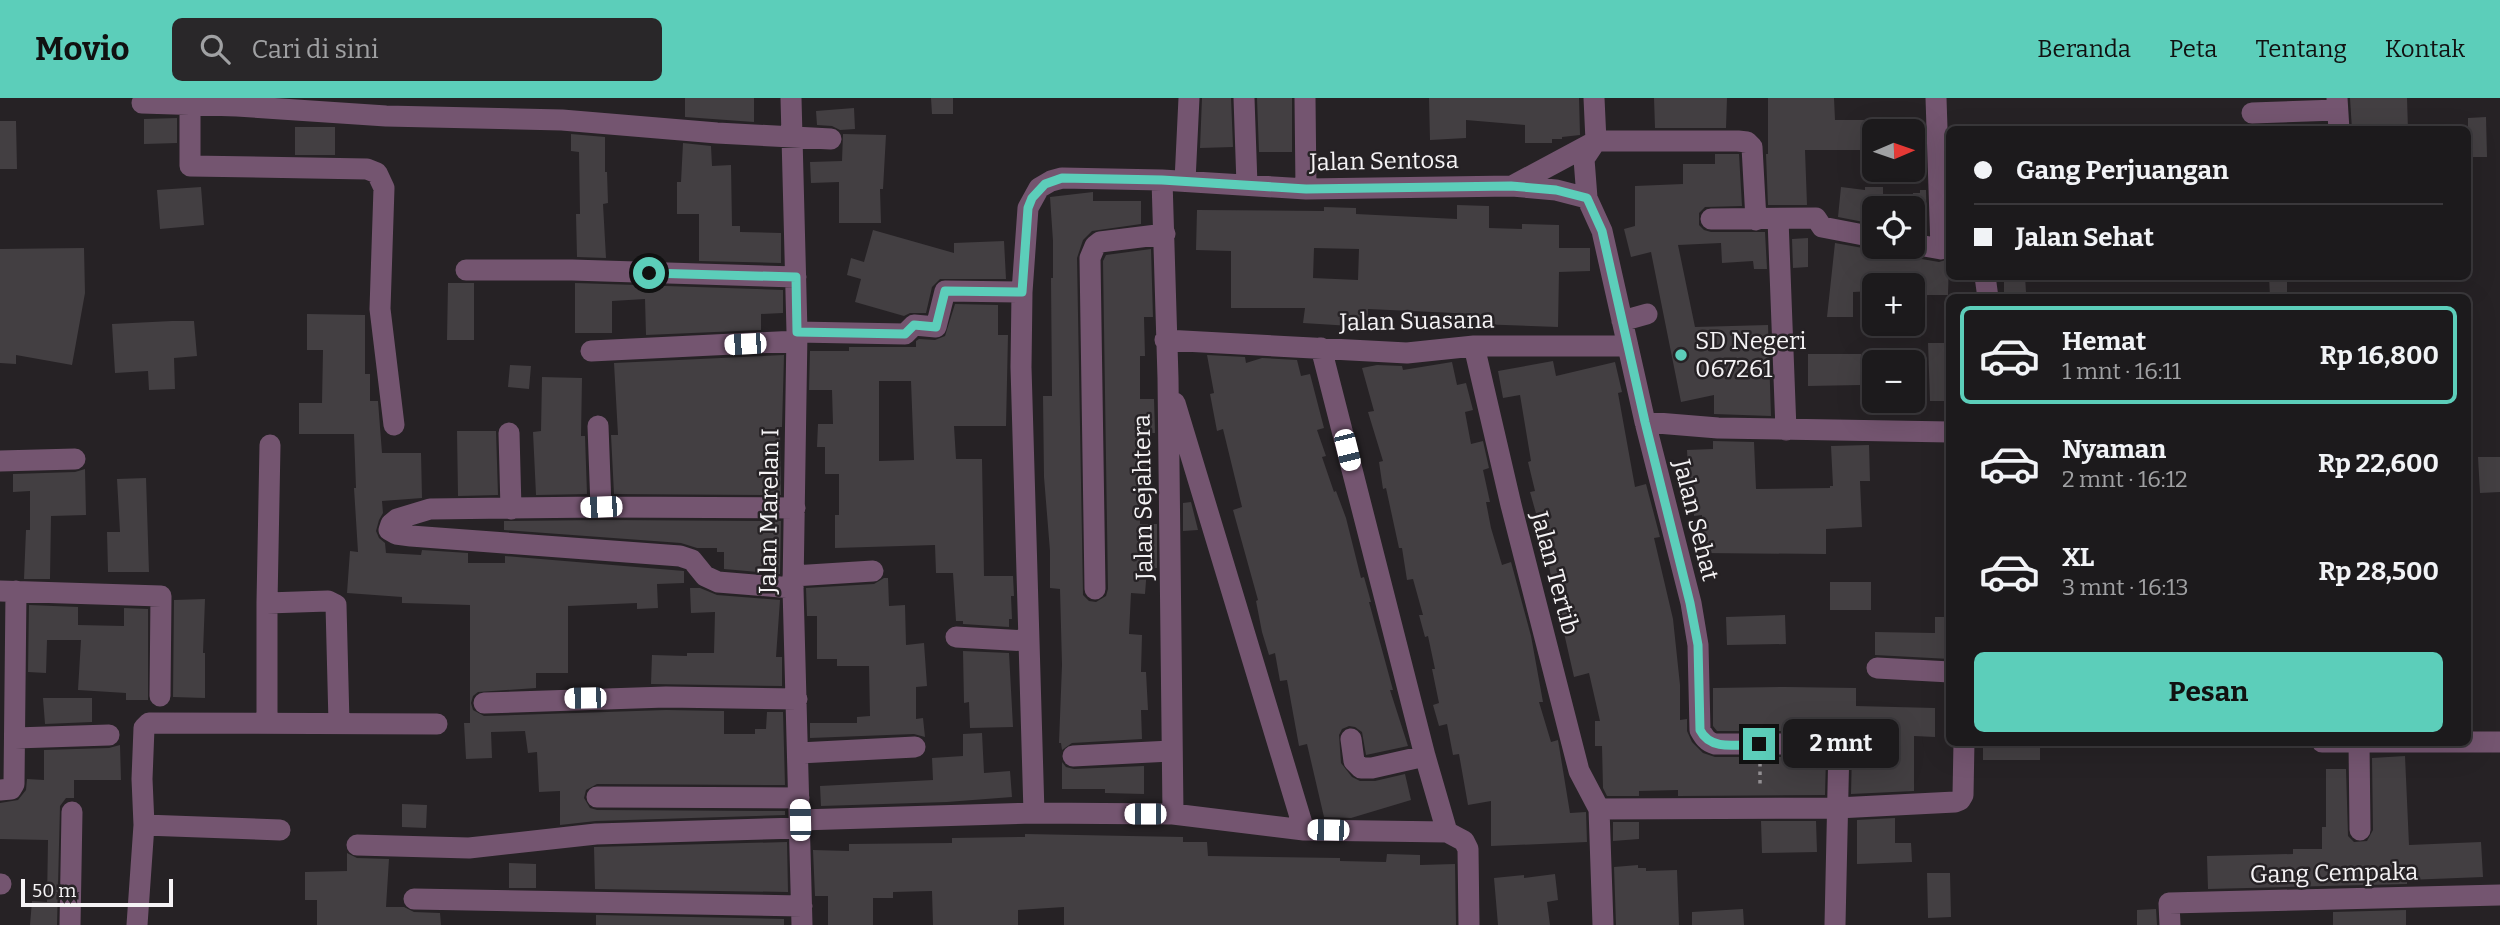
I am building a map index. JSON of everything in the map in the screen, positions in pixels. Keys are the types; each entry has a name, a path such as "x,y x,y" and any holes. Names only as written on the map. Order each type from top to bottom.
{"street":[{"name":"Jalan Marelan I","path":"791,98 797,337 793,582 802,915"},
{"path":"1185,181 1189,98"},
{"path":"1244,98 1247,184"},
{"path":"1305,98 1306,189"},
{"path":"1511,186 1556,190 1587,198 1584,159 1596,141 1594,98"},
{"path":"1925,246 1945,249 1936,98"},
{"path":"142,103 386,116 562,120 831,139"},
{"path":"190,104 190,166 367,169 373,170 382,180 385,199 380,309 394,425"},
{"path":"2252,113 2338,112"},
{"path":"1596,141 1747,142 1753,153 1756,220"},
{"name":"Jalan Sentosa","path":"1034,813 1021,367 1022,292 1028,208 1032,198 1045,184 1062,178 1185,181 1306,189 1511,186 1596,141"},
{"name":"Jalan Sejahtera","path":"1162,180 1168,378 1173,814"},
{"name":"Jalan Sehat","path":"1587,198 1602,231 1645,422 1690,603 1698,645 1700,730 1706,740 1715,744 1839,744"},
{"path":"1711,219 1816,218 1822,227 1862,235"},
{"path":"1778,219 1786,430"},
{"path":"1095,589 1090,258 1095,246 1100,242 1164,234"},
{"path":"466,270 572,270 796,277"},
{"path":"591,351 797,337 905,334 914,325 936,327 945,291 1022,292"},
{"path":"1622,321 1647,314"},
{"name":"Jalan Suasana","path":"1165,340 1407,353 1474,346 1628,346"},
{"name":"Jalan Tertib","path":"1474,346 1511,505 1579,771 1599,809"},
{"path":"1321,348 1425,756 1447,832"},
{"path":"1168,378 1304,830"},
{"path":"1645,422 1718,428 1946,432"},
{"path":"598,425 601,507"},
{"path":"509,433 511,509"},
{"path":"267,722 270,445"},
{"path":"0,461 75,459"},
{"path":"795,508 430,509 397,519 389,530 411,536 680,556 692,560 705,576 718,582 793,582 873,571"},
{"path":"0,790 11,789 13,784 15,738 8,591 161,596 160,696"},
{"path":"267,603 328,601 337,605 339,723"},
{"path":"956,637 1029,641"},
{"path":"1877,668 1946,672"},
{"path":"484,703 653,697 797,698"},
{"path":"137,925 144,825 144,728 149,723 437,724"},
{"path":"1835,925 1839,744 1867,730"},
{"path":"15,738 109,735"},
{"path":"1351,739 1354,761 1361,768 1425,756"},
{"path":"2471,742 2500,742"},
{"path":"1603,925 1599,809 1837,808 1960,800 1964,795 1964,746"},
{"path":"2359,746 2360,830"},
{"path":"799,753 915,747"},
{"path":"1073,755 1171,751"},
{"path":"597,797 799,798"},
{"path":"70,925 72,812"},
{"path":"357,845 469,848 596,835 1034,813 1173,814 1304,830 1447,832 1464,841 1468,849 1469,925"},
{"path":"144,825 280,830"},
{"name":"Gang Cempaka","path":"2170,925 2169,903 2500,895"},
{"path":"414,899 802,915"}],"path":[{"path":"1759,744 1760,809"}],"building":[{"path":"685,98 754,98 754,122 685,117"},
{"path":"931,98 953,98 953,114 932,114"},
{"path":"1202,98 1231,98 1233,147 1200,148"},
{"path":"1257,98 1292,98 1292,152 1259,152"},
{"path":"1429,98 1579,98 1580,135 1552,139 1552,143 1525,143 1525,125 1466,120 1466,138 1430,140"},
{"path":"1654,98 1727,98 1726,128 1655,128"},
{"path":"1768,98 1834,98 1835,120 1862,120 1862,150 1805,150 1807,205 1768,205"},
{"path":"2350,98 2407,98 2408,126 2352,126"},
{"path":"854,108 855,129 840,130 832,126 817,125 816,111"},
{"path":"2486,117 2487,157 2471,157 2471,126 2468,126 2468,118"},
{"path":"177,118 177,143 144,144 144,119"},
{"path":"0,121 16,121 17,169 0,169"},
{"path":"295,127 335,127 335,155 295,155"},
{"path":"571,134 605,137 608,203 603,204 606,258 577,257 576,214 580,214 579,152 571,151"},
{"path":"843,134 886,135 883,189 880,189 881,223 839,223 839,182 811,183 810,162 842,161"},
{"path":"683,143 711,146 712,166 731,165 732,226 740,226 740,232 781,233 781,263 699,261 699,214 677,214 677,182 681,182"},
{"path":"1715,154 1739,154 1742,206 1705,207 1699,213 1699,225 1711,232 1765,232 1767,269 1754,269 1753,261 1722,263 1721,243 1678,245 1695,327 1768,325 1771,416 1714,414 1714,395 1681,402 1651,252 1631,257 1624,229 1635,226 1635,186 1683,184 1683,164 1715,164"},
{"path":"201,187 204,225 160,229 157,190"},
{"path":"1841,187 1865,190 1865,187 1883,187 1883,196 1862,196 1862,222 1838,217"},
{"path":"1920,190 1926,190 1927,233 1925,196 1913,196 1913,193 1920,193"},
{"path":"1093,192 1093,201 1141,201 1141,224 1092,231 1083,240 1077,258 1083,595 1089,601 1096,602 1106,596 1108,589 1103,261 1106,255 1151,249 1153,317 1144,317 1145,356 1140,356 1140,399 1154,399 1155,433 1146,433 1146,477 1141,477 1140,524 1157,524 1157,568 1147,568 1145,594 1131,593 1129,634 1142,635 1141,672 1146,672 1148,710 1141,710 1142,739 1072,743 1062,750 1059,743 1062,665 1060,589 1050,588 1044,477 1043,396 1052,396 1053,241 1050,197"},
{"path":"1457,205 1489,206 1489,228 1522,229 1522,224 1559,225 1559,248 1590,248 1590,271 1559,272 1558,327 1476,324 1476,314 1368,309 1367,327 1303,323 1305,308 1231,308 1231,251 1196,250 1197,210 1324,211 1324,207 1356,208 1356,214 1457,219","holes":["1314,248 1359,249 1358,280 1313,278"]},
{"path":"873,230 954,253 954,243 1004,241 1006,279 940,279 932,287 926,313 910,313 904,316 855,302 861,279 847,275 851,258 864,262"},
{"path":"1808,238 1808,267 1793,268 1792,239"},
{"path":"1835,243 1862,248 1862,259 1922,259 1939,262 1946,260 1946,280 1948,280 1946,295 1925,295 1925,273 1862,273 1862,292 1853,292 1853,317 1827,317"},
{"path":"84,248 85,293 72,365 16,355 16,364 0,363 0,249"},
{"path":"2004,280 2025,280 2026,292 2004,292"},
{"path":"2269,280 2287,280 2287,294 2270,294"},
{"path":"448,283 474,283 474,340 447,340"},
{"path":"575,283 783,290 783,313 761,314 761,330 646,335 645,299 612,301 612,333 575,333"},
{"path":"955,304 998,305 998,335 1008,335 1006,426 954,426 956,459 982,459 984,576 1013,576 1014,596 1011,596 1012,619 1009,619 1009,627 963,624 963,621 956,621 953,573 936,573 935,545 835,548 835,515 839,515 839,474 825,474 825,447 817,447 818,424 833,424 832,390 809,390 810,351 849,351 849,347 916,347 916,341 919,339 935,340 945,336","holes":["879,381 911,381 914,460 879,461"]},
{"path":"307,314 365,315 365,374 370,374 370,401 378,401 382,453 421,453 422,498 382,501 383,513 376,531 385,543 386,553 421,555 422,550 468,553 468,563 505,563 505,556 684,571 684,583 657,584 658,608 637,609 637,603 568,606 568,673 536,673 536,688 478,692 471,703 473,710 484,716 666,710 724,711 724,734 755,734 755,729 766,729 767,712 783,712 785,785 597,784 586,790 584,798 590,808 597,810 785,811 785,815 596,821 560,825 560,791 539,792 537,752 528,753 525,731 491,732 492,758 466,759 464,723 470,723 470,605 402,603 402,597 347,593 350,551 358,552 354,434 299,434 299,403 322,403 323,350 307,350"},
{"path":"194,321 197,356 174,358 175,389 149,390 148,371 115,373 112,324"},
{"path":"1928,343 1946,343 1946,401 1930,401"},
{"path":"1808,354 1861,354 1861,385 1808,386"},
{"path":"784,355 780,427 781,495 614,494 611,435 618,435 614,363"},
{"path":"1207,355 1245,357 1246,363 1262,358 1297,360 1301,376 1310,374 1324,428 1317,430 1326,456 1322,457 1346,518 1361,578 1364,577 1393,690 1390,690 1408,746 1366,755 1362,732 1349,726 1342,729 1339,735 1341,763 1352,777 1360,781 1375,781 1405,774 1411,800 1351,818 1324,817 1307,744 1299,746 1287,680 1280,681 1275,653 1269,655 1262,632 1256,601 1258,600 1233,510 1242,507 1223,429 1217,431 1210,394 1214,393"},
{"path":"1553,361 1556,376 1615,362 1622,392 1618,393 1635,487 1646,484 1660,537 1654,538 1673,619 1680,685 1680,720 1687,719 1687,731 1692,742 1703,753 1715,757 1826,757 1825,795 1678,796 1678,790 1639,791 1639,796 1607,796 1603,788 1602,746 1595,746 1595,721 1600,721 1589,673 1574,677 1559,611 1570,608 1563,575 1551,577 1545,542 1530,492 1535,491 1528,462 1531,461 1520,395 1503,398 1498,371"},
{"path":"1452,362 1457,385 1466,383 1473,410 1465,412 1471,444 1483,441 1489,468 1483,470 1490,502 1486,502 1491,528 1502,565 1511,562 1531,636 1543,702 1539,702 1551,742 1558,740 1570,813 1586,812 1587,842 1491,846 1491,801 1468,805 1459,754 1453,755 1447,724 1439,726 1433,705 1439,703 1432,669 1435,669 1428,636 1425,637 1419,615 1423,615 1413,579 1407,580 1402,548 1399,548 1386,488 1383,489 1379,462 1383,461 1368,412 1374,411 1362,368 1377,365 1402,366 1403,370"},
{"path":"510,365 531,366 529,389 508,387"},
{"path":"542,377 582,378 581,436 585,436 587,494 536,495 533,432 541,431"},
{"path":"457,431 496,431 498,495 458,496"},
{"path":"1713,441 1754,442 1756,489 1830,488 1833,486 1831,446 1869,445 1870,481 1860,481 1862,527 1826,529 1826,554 1702,553 1702,515 1694,516 1694,486 1689,486 1687,450 1713,449"},
{"path":"2478,457 2500,457 2500,492 2480,493"},
{"path":"85,469 86,515 51,516 50,579 24,579 26,530 30,530 30,491 13,492 13,474 75,472"},
{"path":"146,478 149,572 108,572 107,532 120,532 117,479"},
{"path":"1191,502 1198,530 1183,531 1183,503"},
{"path":"504,521 781,521 780,574 724,569 724,552 717,552 717,548 504,530"},
{"path":"888,578 889,606 905,605 906,645 924,643 927,686 916,687 916,719 923,718 925,737 914,734 810,738 810,723 857,723 857,717 870,716 869,666 837,666 837,659 817,659 817,616 807,616 806,588 874,584"},
{"path":"1830,582 1871,582 1871,610 1830,610"},
{"path":"690,588 700,588 717,595 780,600 776,657 782,657 782,686 651,684 652,655 687,656 687,653 714,653 715,612 691,613"},
{"path":"205,599 205,698 173,697 174,600"},
{"path":"29,605 78,607 78,625 124,626 124,608 148,609 148,700 126,700 126,693 78,690 81,640 47,640 46,673 28,672"},
{"path":"1785,615 1786,644 1727,645 1726,617"},
{"path":"1935,617 1946,617 1946,659 1875,655 1875,632 1935,633"},
{"path":"963,651 1009,653 1013,727 970,728 969,702 964,703"},
{"path":"1713,688 1856,688 1856,706 1935,708 1935,737 1914,736 1914,791 1851,794 1852,752 1878,735 1879,723 1873,718 1861,717 1836,731 1717,731 1713,726"},
{"path":"43,698 92,698 92,722 45,724"},
{"path":"982,733 984,773 1010,771 1012,797 821,806 820,786 933,780 932,758 963,756 963,734"},
{"path":"120,745 121,780 74,780 74,798 66,798 60,806 57,925 30,925 32,901 47,902 48,840 0,839 0,803 18,800 26,790 27,779 44,780 44,750 109,748"},
{"path":"1983,746 2040,746 2040,760 1983,760"},
{"path":"2405,756 2409,845 2481,842 2483,877 2407,880 2407,884 2208,889 2207,856 2293,854 2293,849 2322,849 2322,827 2326,827 2326,769 2346,769 2348,836 2354,842 2367,841 2373,830 2372,758"},
{"path":"1062,762 1066,767 1074,769 1144,766 1144,794 1105,793 1105,789 1062,789"},
{"path":"402,804 427,805 426,828 402,827"},
{"path":"1895,818 1895,843 1911,843 1912,862 1857,864 1857,820"},
{"path":"1761,821 1816,821 1817,852 1762,853"},
{"path":"1613,822 1639,822 1639,839 1613,841"},
{"path":"1025,834 1183,837 1183,842 1207,842 1208,856 1340,858 1340,861 1386,862 1387,854 1420,855 1420,865 1455,864 1456,925 1064,925 1064,907 1018,910 1018,925 933,925 932,891 893,892 893,898 873,898 873,925 828,925 828,896 815,896 813,850 849,851 849,844 952,843 952,838 1025,837"},
{"path":"787,842 788,892 595,889 594,847"},
{"path":"347,853 357,858 389,859 386,907 440,913 441,925 317,925 317,900 305,900 305,872 347,871"},
{"path":"509,863 536,864 536,888 509,888"},
{"path":"1638,865 1638,868 1646,868 1646,871 1677,870 1679,925 1616,925 1614,867"},
{"path":"1927,873 1950,873 1951,917 1928,918"},
{"path":"1555,874 1558,900 1547,902 1550,925 1498,925 1494,878"},
{"path":"1743,909 1744,925 1692,925 1692,912"},
{"path":"2156,909 2157,925 2137,925 2137,910"},
{"path":"2406,910 2406,925 2333,925 2333,912"},
{"path":"596,915 784,919 784,925 596,925"}],"place":[{"name":"SD Negeri 067261","path":"1681,355"}],"route":[{"path":"649,273 796,277 797,332 905,334 914,325 936,327 945,291 1022,292 1028,208 1039,188 1062,178 1162,180 1306,189 1511,186 1556,190 1587,198 1602,231 1645,422 1690,603 1698,645 1700,730 1710,743 1759,744"}]}
